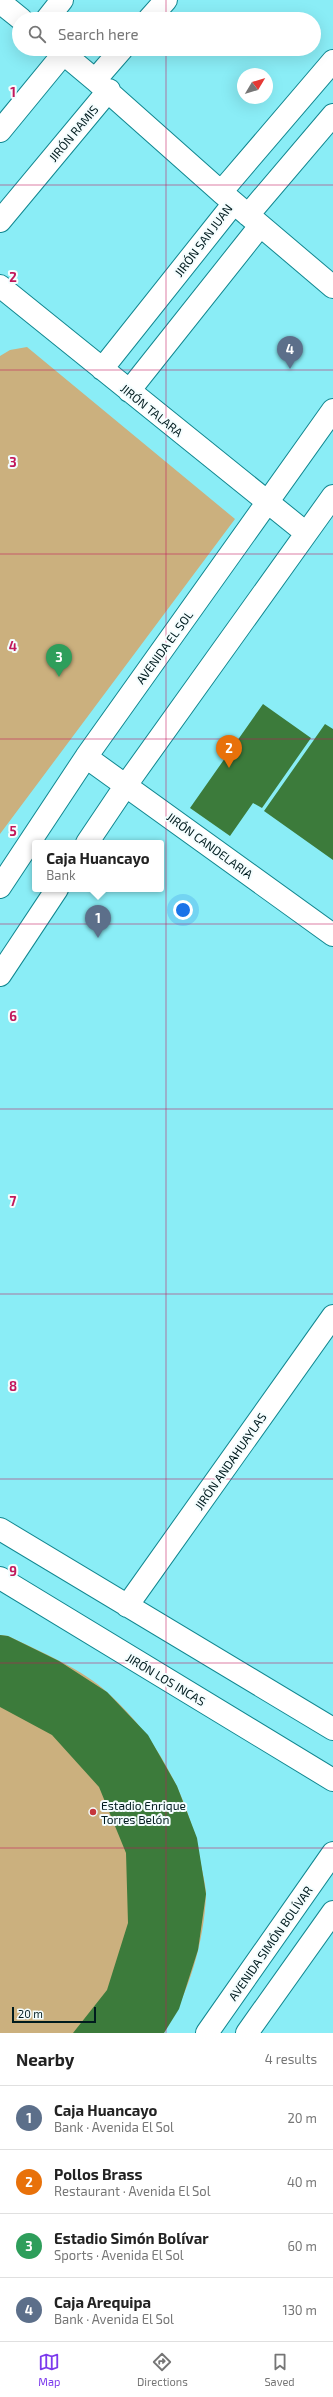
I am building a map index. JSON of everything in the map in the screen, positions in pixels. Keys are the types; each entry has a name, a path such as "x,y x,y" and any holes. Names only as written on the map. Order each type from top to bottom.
{"street":[{"path":"53,12 62,0"},
{"path":"155,12 166,0"},
{"path":"0,2 12,12"},
{"path":"0,131 57,56"},
{"path":"67,56 102,85 241,209 333,287"},
{"name":"JIRÓN RAMIS","path":"0,221 102,85 118,56"},
{"name":"JIRÓN SAN JUAN","path":"129,391 333,61"},
{"name":"JIRÓN SAN JUAN","path":"102,369 241,209 333,115"},
{"name":"JIRÓN TALARA","path":"0,286 266,503 306,533"},
{"name":"AVENIDA EL SOL","path":"0,886 86,757 333,410"},
{"path":"89,840 126,785 333,496"},
{"name":"JIRÓN CANDELARIA","path":"86,757 333,934"},
{"path":"0,975 55,892"},
{"name":"JIRÓN ANDAHUAYLAS","path":"127,1606 333,1316"},
{"path":"0,1529 333,1729"},
{"name":"JIRÓN LOS INCAS","path":"0,1578 333,1780"},
{"name":"AVENIDA SIMÓN BOLÍVAR","path":"207,2033 333,1853"},
{"path":"247,2033 333,1912"}],"shaded area":[{"path":"27,347 235,519 0,834 0,356 10,350"},
{"name":"Estadio Enrique Torres Belón","path":"0,1635 8,1636 61,1662 87,1676 108,1693 142,1730 169,1771 180,1793 196,1841 206,1888 205,1913 194,1967 181,2001 164,2033 0,2033"}],"building":[{"path":"263,704 311,738 262,808 253,803 230,836 190,808"},
{"path":"325,724 333,729 333,860 264,811"},
{"path":"0,1635 8,1636 59,1661 107,1692 148,1735 177,1786 197,1838 206,1894 198,1950 179,2009 164,2033 73,2033 107,1990 128,1923 126,1853 99,1787 52,1735 0,1707"}],"place":[{"name":"Caja Arequipa","path":"290,369"},
{"name":"Estadio Simón Bolívar","path":"59,677"},
{"name":"Pollos Brass","path":"229,768"},
{"name":"Caja Huancayo","path":"98,938"},
{"name":"Estadio Enrique Torres Belón","path":"93,1812"}]}
